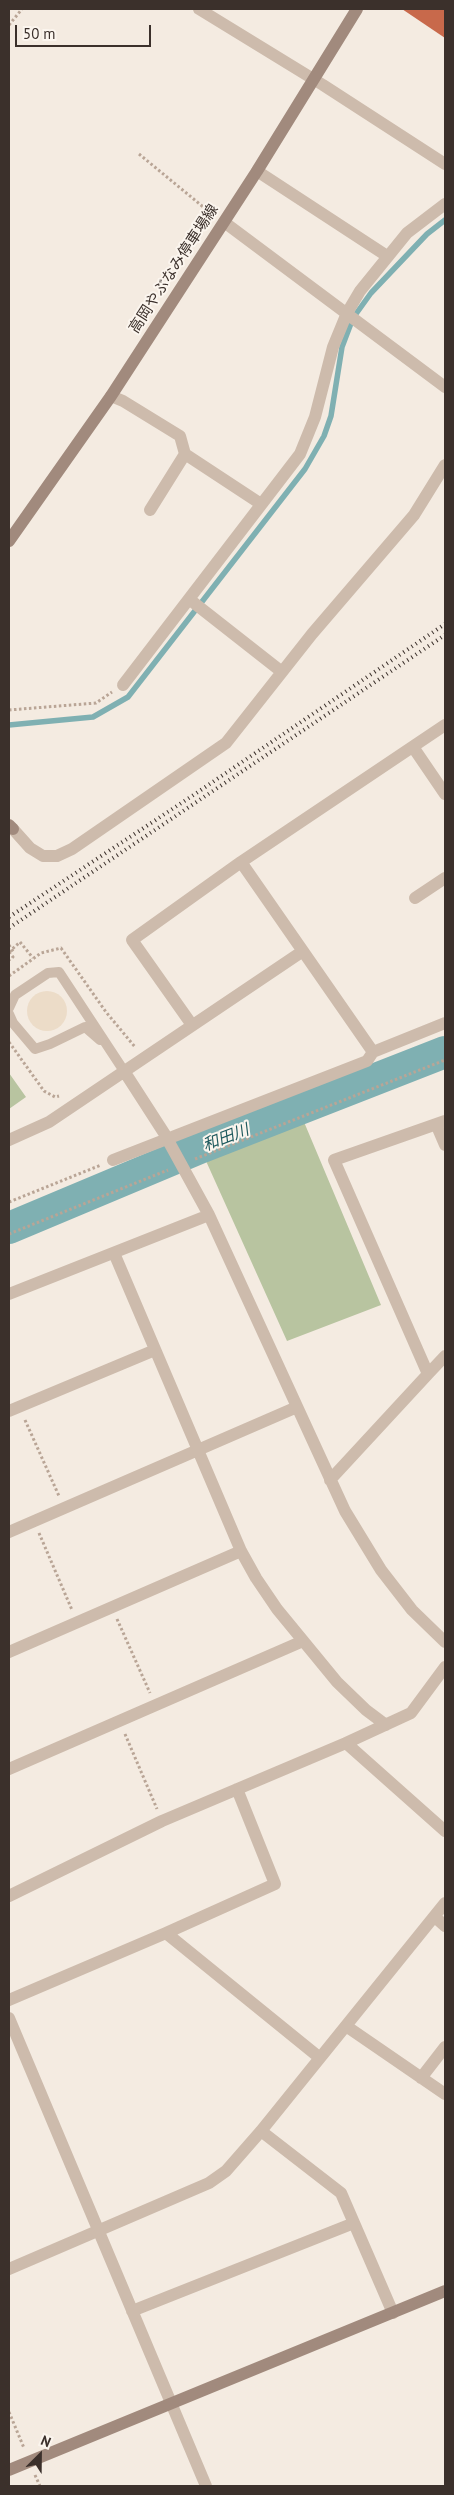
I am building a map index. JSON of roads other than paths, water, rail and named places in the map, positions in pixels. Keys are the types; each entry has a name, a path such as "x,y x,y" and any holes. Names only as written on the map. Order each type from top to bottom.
{"main road":[{"name":"高岡やぶなみ停車場線","path":"9,541 111,396 257,172 357,9"},
{"path":"9,2470 445,2291"}],"street":[{"path":"199,9 445,164"},
{"path":"257,172 387,256"},
{"path":"123,685 300,454 315,417 333,347 347,313 360,291 407,233 445,204"},
{"path":"224,222 445,387"},
{"path":"111,396 123,400 180,436 185,454 261,504"},
{"path":"150,510 185,454"},
{"path":"10,828 30,848 43,856 58,856 72,849 226,743 282,672 414,515 445,465"},
{"path":"189,599 282,672"},
{"path":"192,1025 132,940 241,862 445,725"},
{"path":"413,747 445,794"},
{"path":"241,862 373,1052"},
{"path":"415,898 445,878"},
{"path":"9,1140 50,1122 303,951"},
{"path":"114,1160 367,1061 373,1052 445,1023"},
{"path":"124,1071 168,1140 209,1215 346,1511 381,1570 412,1610 445,1642"},
{"path":"428,1374 334,1160 441,1122 445,1145"},
{"path":"9,1294 209,1215"},
{"path":"114,1253 241,1551 277,1609 336,1682 366,1710 386,1725"},
{"path":"14,1409 155,1350"},
{"path":"330,1480 445,1356"},
{"path":"9,1532 297,1407"},
{"path":"9,1652 241,1551"},
{"path":"9,1769 303,1641"},
{"path":"9,1896 162,1821 346,1744 411,1713 445,1667"},
{"path":"346,1744 445,1831"},
{"path":"9,2000 275,1884 237,1789"},
{"path":"9,2269 209,2183 226,2171 436,1917 445,1903"},
{"path":"436,1917 445,1926"},
{"path":"166,1933 320,2058"},
{"path":"9,2018 206,2486"},
{"path":"346,2026 445,2094"},
{"path":"421,2078 445,2046"},
{"path":"261,2131 341,2193 392,2312"},
{"path":"132,2311 354,2223"}],"lane":[{"path":"9,1008 15,995 48,973 59,972 91,1018 124,1071"},
{"path":"9,1014 13,1023 35,1049 65,1040 85,1027 109,1047"}],"waterway":[{"path":"9,725 93,717 128,697 305,469 324,436 331,416 342,347 353,318 371,293 427,234 445,220"},
{"name":"和田川","path":"9,1228 202,1147 445,1052"}],"railway":[{"path":"9,917 198,792 445,624"},
{"path":"9,928 445,635"}]}
